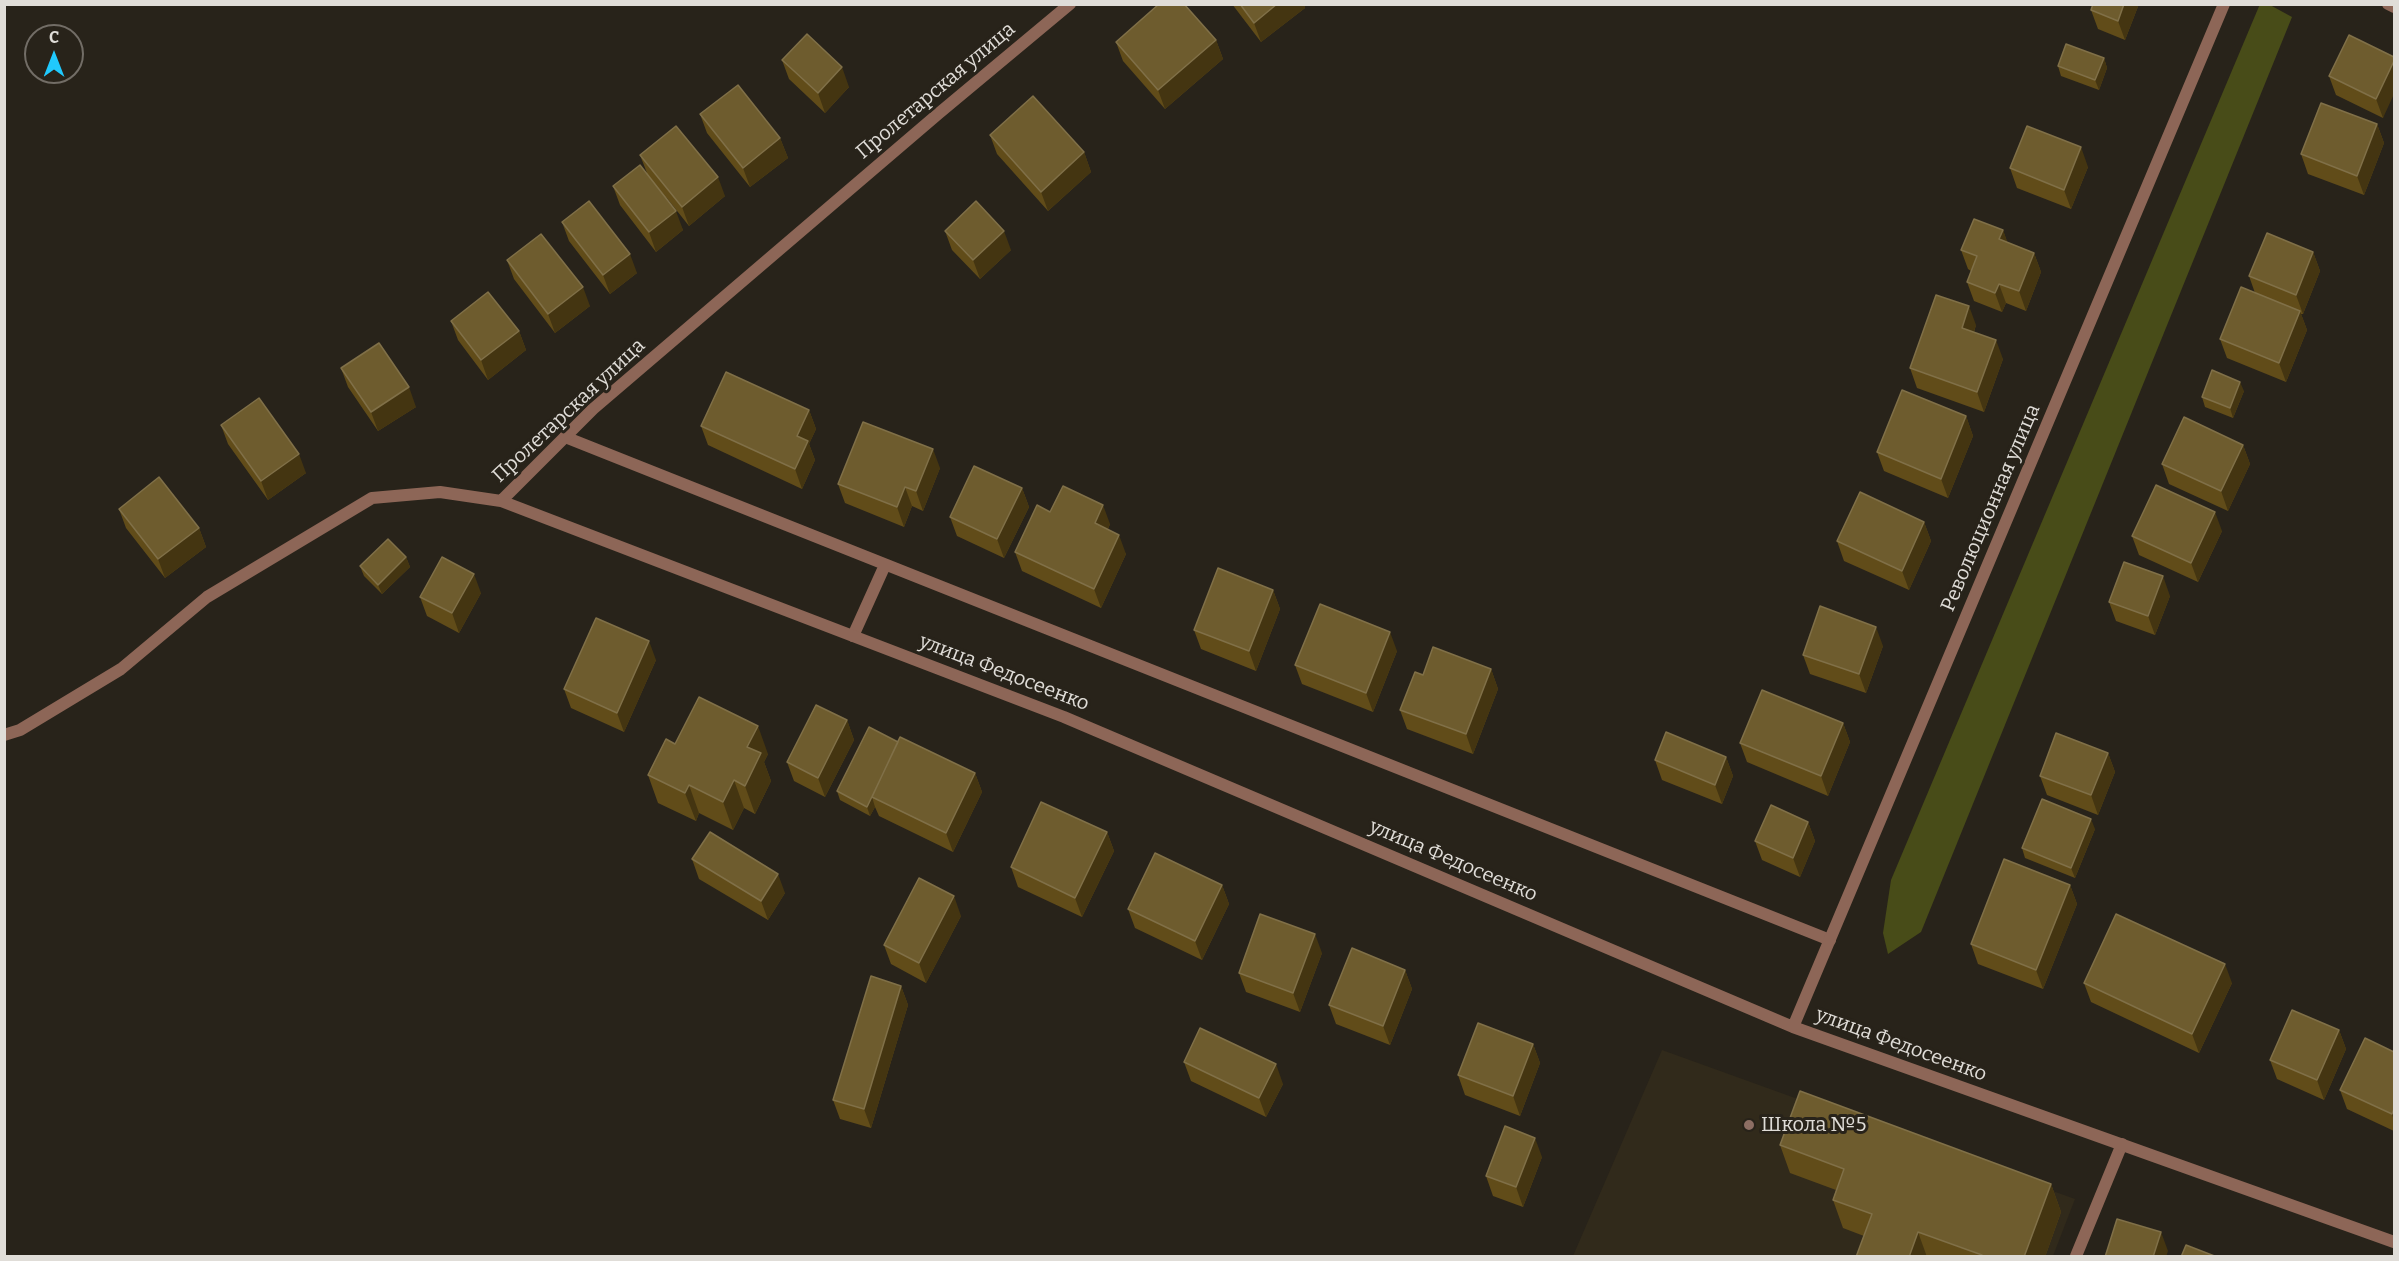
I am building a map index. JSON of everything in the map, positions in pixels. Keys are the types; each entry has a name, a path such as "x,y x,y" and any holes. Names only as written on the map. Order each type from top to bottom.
{"street":[{"name":"Пролетарская улица","path":"4,735 20,730 121,669 207,597 372,498 440,492 501,501 565,437 629,378 1070,4"},
{"name":"Революционная улица","path":"1793,1027 2224,4"},
{"path":"2388,4 2394,7"},
{"path":"565,437 1830,940"},
{"name":"улица Федосеенко","path":"501,501 1064,717 1793,1027 2394,1242"},
{"path":"853,636 885,565"},
{"path":"2076,1257 2122,1144"}],"shaded area":[{"name":"Школа №5","path":"1662,1050 2075,1199 2053,1256 1573,1256"}],"green space":[{"path":"2260,4 2270,5 2292,17 1921,932 1888,954 1883,933 1891,880"}],"building":[{"path":"1159,4 1184,4 1216,40 1158,90 1116,42"},
{"path":"1240,4 1277,4 1254,23"},
{"path":"2093,4 2124,4 2118,21 2091,10"},
{"path":"807,34 842,67 818,93 782,60"},
{"path":"2349,35 2394,57 2376,99 2329,76"},
{"path":"2066,44 2104,58 2095,80 2058,66"},
{"path":"738,85 780,138 743,168 700,114"},
{"path":"1033,96 1084,152 1041,192 990,135"},
{"path":"2321,103 2377,124 2357,176 2301,154"},
{"path":"676,126 718,177 682,207 640,155"},
{"path":"2027,126 2081,147 2064,190 2010,168"},
{"path":"640,165 676,211 649,232 613,186"},
{"path":"589,201 630,254 603,275 562,222"},
{"path":"976,201 1004,231 973,260 945,231"},
{"path":"1974,219 2003,230 1999,239 2034,253 2019,291 1999,284 1995,293 1967,282 1977,256 1961,250"},
{"path":"2267,233 2313,252 2296,295 2249,276"},
{"path":"541,234 583,287 548,314 507,260"},
{"path":"2241,287 2300,311 2279,363 2220,339"},
{"path":"488,292 519,331 481,360 451,321"},
{"path":"1936,295 1969,306 1962,328 1996,340 1977,392 1910,368"},
{"path":"379,343 409,387 371,412 341,368"},
{"path":"2212,370 2240,382 2230,408 2202,397"},
{"path":"726,372 809,410 797,436 808,441 795,469 701,426"},
{"path":"1902,390 1966,416 1941,479 1877,452"},
{"path":"259,398 299,454 261,481 221,425"},
{"path":"2184,417 2243,445 2221,491 2162,464"},
{"path":"863,422 933,449 916,491 905,487 897,507 838,484"},
{"path":"974,466 1022,488 997,539 950,517"},
{"path":"159,477 199,528 158,559 119,509"},
{"path":"2156,485 2215,512 2191,563 2132,536"},
{"path":"1063,486 1103,505 1095,523 1119,535 1094,589 1015,552 1037,505 1050,512"},
{"path":"1860,492 1924,522 1902,571 1837,541"},
{"path":"388,539 406,557 378,585 360,566"},
{"path":"442,557 474,574 452,613 420,597"},
{"path":"2124,562 2163,576 2148,616 2109,602"},
{"path":"1218,568 1273,590 1249,651 1194,630"},
{"path":"1320,604 1390,632 1366,693 1295,665"},
{"path":"1820,606 1876,627 1859,674 1803,655"},
{"path":"596,618 649,641 617,713 564,689"},
{"path":"1433,647 1491,669 1466,734 1400,710 1415,672 1423,675"},
{"path":"1762,690 1843,723 1821,776 1740,743"},
{"path":"699,697 758,726 747,747 761,753 745,786 734,780 723,802 689,785 685,793 648,775 666,739 675,744"},
{"path":"816,705 847,720 818,778 787,762"},
{"path":"869,727 898,742 867,807 837,791"},
{"path":"1666,732 1726,757 1715,785 1655,760"},
{"path":"2056,733 2108,753 2091,795 2040,776"},
{"path":"900,737 975,773 946,833 872,797"},
{"path":"2042,799 2091,819 2071,868 2022,848"},
{"path":"1041,802 1107,832 1075,898 1011,867"},
{"path":"1771,805 1808,822 1793,858 1755,841"},
{"path":"710,832 778,874 761,901 692,859"},
{"path":"1155,853 1222,885 1195,941 1128,909"},
{"path":"2004,859 2070,885 2036,970 1971,944"},
{"path":"919,878 954,896 919,963 884,945"},
{"path":"1260,914 1315,934 1293,993 1239,973"},
{"path":"2116,914 2225,964 2192,1034 2084,983"},
{"path":"1352,948 1405,970 1383,1026 1329,1005"},
{"path":"871,976 901,986 864,1109 833,1100"},
{"path":"2292,1010 2339,1030 2317,1080 2270,1060"},
{"path":"1478,1023 1533,1044 1513,1096 1458,1075"},
{"path":"1200,1028 1276,1064 1259,1098 1184,1062"},
{"path":"2365,1038 2394,1052 2394,1109 2392,1114 2340,1090"},
{"path":"1800,1091 2051,1184 2024,1257 1981,1257 1982,1255 1918,1232 1909,1257 1856,1257 1872,1214 1833,1200 1844,1169 1780,1145"},
{"path":"1505,1126 1535,1138 1516,1187 1486,1176"},
{"path":"2117,1219 2161,1232 2153,1257 2105,1257"},
{"path":"2186,1245 2217,1257 2181,1257"}],"place":[{"name":"Школа №5","path":"1749,1125"}]}
